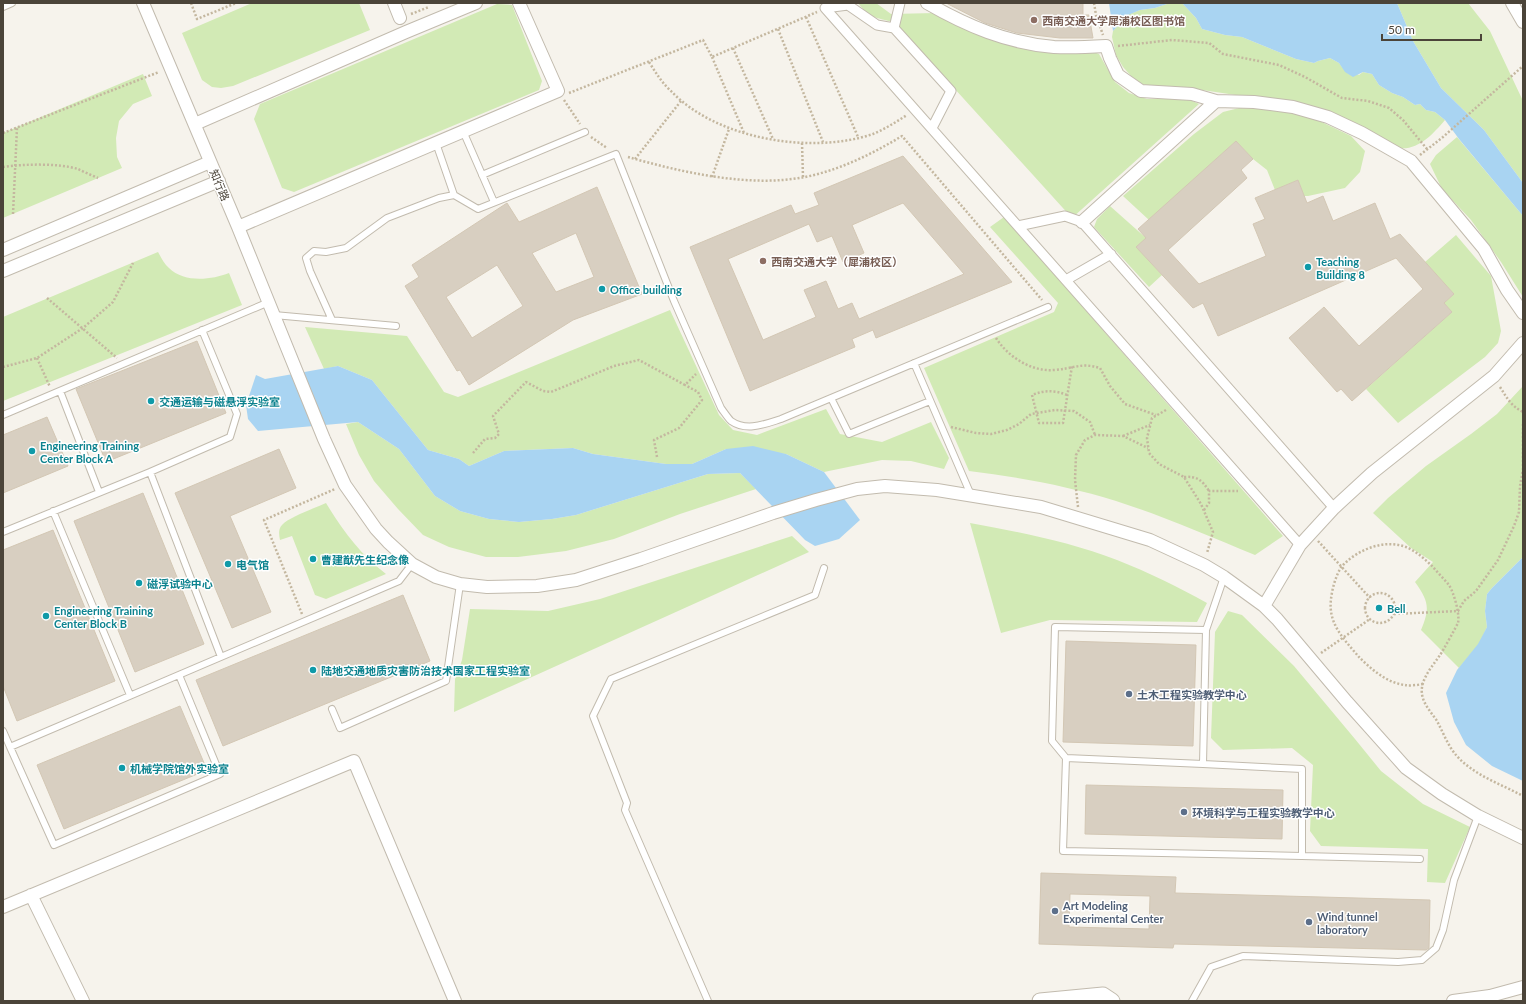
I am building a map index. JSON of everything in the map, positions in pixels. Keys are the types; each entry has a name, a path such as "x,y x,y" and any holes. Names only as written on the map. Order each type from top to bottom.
{"street":[{"name":"知行路","path":"143,3 238,226 320,430 345,485 376,529 412,564 436,577 460,584 488,587 537,586 576,580 773,513 857,490 885,486 913,487 1041,507 1150,540 1204,565 1224,577 1264,606 1406,768 1442,794 1478,816 1523,838"},
{"path":"394,3 400,18"},
{"path":"195,124 476,3"},
{"path":"238,226 558,91 519,3"},
{"path":"894,28 900,3"},
{"path":"927,3 977,29 998,37 1030,44 1055,47 1106,46 1118,75 1141,91 1192,94 1216,101 1254,102 1293,107 1328,117 1362,133 1411,162 1484,248 1507,290 1523,313"},
{"path":"1512,3 1523,22"},
{"path":"825,8 848,5 877,25 894,28 951,91 932,128"},
{"path":"825,8 1300,545"},
{"path":"1082,222 1216,101"},
{"path":"3,250 210,162"},
{"path":"3,271 219,181"},
{"path":"1018,226 1065,216 1082,222 1334,508"},
{"path":"1066,280 1111,254"},
{"path":"1264,606 1300,545 1334,508 1372,473 1494,376 1523,343"},
{"path":"3,907 354,761 455,1001"},
{"path":"30,895 83,1001"},
{"path":"1453,1001 1475,1000 1523,987"},
{"path":"1040,1001 1107,998"}],"lane":[{"path":"3,7 12,3"},
{"path":"463,131 494,202"},
{"path":"482,175 585,132"},
{"path":"436,143 454,195"},
{"path":"332,320 306,258 314,251 326,252 346,248 387,218 439,198 454,195 478,208 616,154 674,301 721,408 731,420 745,427 759,426 830,398 1048,307"},
{"path":"3,415 269,302"},
{"path":"274,315 396,326"},
{"path":"3,532 150,472 230,437 237,414 202,330"},
{"path":"914,363 971,495"},
{"path":"57,392 99,492"},
{"path":"830,398 849,434 930,401"},
{"path":"150,472 221,657"},
{"path":"53,512 130,695"},
{"path":"10,746 399,581 412,564"},
{"path":"708,1001 625,810 627,803 593,716 611,679 815,595 824,568"},
{"path":"1203,764 1206,630 1224,577"},
{"path":"332,709 340,728 446,681 460,584"},
{"path":"1206,630 1055,627 1052,741 1066,758 1063,851 1420,859"},
{"path":"3,731 54,845 220,774 179,675"},
{"path":"1066,758 1302,769 1302,856"},
{"path":"1192,1001 1211,967 1243,956 1398,962 1422,960 1436,948 1443,930 1454,880 1478,816"}],"path":[{"path":"191,3 197,18 236,3"},
{"path":"1094,3 1096,16 1106,46 1172,40 1208,43 1223,54 1279,65 1342,98 1368,101 1388,108 1403,120 1427,149"},
{"path":"400,18 434,6"},
{"path":"712,58 825,8"},
{"path":"806,17 858,137"},
{"path":"778,29 823,142"},
{"path":"558,91 570,94 703,40 744,133"},
{"path":"733,48 773,140"},
{"path":"649,62 659,78 681,101 703,115 729,129 773,140 802,143 823,142 873,134 894,124 915,110"},
{"path":"1411,162 1443,137 1523,66"},
{"path":"3,134 170,67"},
{"path":"558,91 585,132 616,154 712,177 771,180 803,177 829,171 855,161 902,136 1048,307"},
{"path":"635,159 681,101"},
{"path":"13,214 17,128"},
{"path":"712,177 729,129"},
{"path":"802,143 803,177"},
{"path":"3,166 51,166 77,169 98,178"},
{"path":"3,367 37,358 82,328 113,302 133,263"},
{"path":"47,298 124,363"},
{"path":"991,331 1000,345 1015,359 1034,367 1053,370 1072,366 1090,365 1100,368 1114,392 1125,404 1156,416"},
{"path":"37,358 57,392"},
{"path":"473,453 485,439 495,438 499,434 493,416 526,382 543,391 552,392 614,366 639,360 698,392 702,400 679,428 654,440 657,457"},
{"path":"685,385 703,366"},
{"path":"1068,394 1050,390 1032,394 1039,423 1063,423 1068,394 1072,366"},
{"path":"1494,376 1509,402 1514,408 1523,412"},
{"path":"1176,405 1152,418 1147,438 1148,448 1149,453 1159,464 1184,477 1204,511 1213,532 1204,565"},
{"path":"942,429 948,426 976,433 991,434 1007,430 1019,424 1031,414 1055,410 1074,411 1090,422 1095,435"},
{"path":"1123,436 1150,424"},
{"path":"1458,611 1464,601 1480,587 1498,560 1519,512 1523,424"},
{"path":"1080,519 1075,480 1076,454 1085,440 1095,435 1123,436 1148,448"},
{"path":"1184,477 1193,476 1202,481 1209,491 1210,503 1204,511"},
{"path":"304,621 264,520 345,485"},
{"path":"1209,491 1252,491"},
{"path":"1311,533 1370,598"},
{"path":"1423,684 1405,685 1389,681 1369,667 1344,639 1334,622 1330,602 1334,585 1342,566 1361,552 1373,546 1391,544 1407,548 1427,561 1450,586 1458,611 1458,624 1429,671 1423,684 1423,702 1436,720 1456,755 1474,771 1523,796"},
{"path":"1377,594 1387,595 1394,602 1394,614 1390,620 1385,622 1375,622 1370,619 1365,607 1370,598 1377,594"},
{"path":"1394,614 1458,611"},
{"path":"1312,659 1344,639 1370,619"}],"green space":[{"path":"252,3 359,3 370,30 233,86 221,88 212,87 202,80 182,33"},
{"path":"858,3 876,3 891,14 936,13 968,30 1088,50 1099,54 1115,82 1129,93 1147,99 1188,99 1199,104 1072,218 894,22 870,15"},
{"path":"1182,3 1196,18 1202,29 1225,35 1242,37 1296,59 1314,63 1330,58 1339,63 1342,67 1359,75 1363,72 1372,74 1379,85 1415,105 1420,104 1426,110 1435,112 1445,120 1430,136 1418,144 1412,147 1397,148 1387,143 1249,97 1189,88 1150,86 1142,84 1131,76 1123,67 1116,55 1112,37 1113,31 1127,15 1140,10 1155,8 1167,4"},
{"path":"1397,3 1468,3 1490,31 1523,101 1523,183 1484,130 1441,88 1413,41"},
{"path":"497,4 512,5 542,81 539,90 294,192 282,188 254,119 260,104"},
{"path":"143,74 152,96 133,104 119,121 116,138 117,157 122,168 3,218 3,133"},
{"path":"1239,108 1271,109 1309,116 1351,136 1365,151 1360,172 1345,188 1308,196 1304,196 1298,180 1275,190 1267,170 1253,159 1236,141 1149,220 1123,196 1194,134 1223,112"},
{"path":"1457,137 1523,216 1523,297 1501,262 1471,220 1442,189 1430,164 1436,155"},
{"path":"1110,206 1146,238 1137,247 1162,275 1149,287 1094,227 1097,219"},
{"path":"1004,217 1283,536 1255,555 1169,520 1116,501 1043,483 969,471 924,368 1054,312 1058,303 990,227"},
{"path":"1456,235 1491,276 1501,331 1498,343 1485,357 1398,423 1366,389 1452,312 1444,303 1454,294 1425,262"},
{"path":"158,252 167,266 175,273 182,276 198,279 229,273 242,305 3,401 3,317"},
{"path":"670,310 719,415 733,430 757,435 826,409 840,434 882,442 931,422 949,458 944,469 911,461 882,460 824,472 786,454 726,449 692,464 666,464 593,454 573,448 504,451 469,466 459,459 428,450 372,380 338,366 324,369 305,327 407,336 444,392 458,397"},
{"path":"1523,386 1523,557 1487,594 1485,611 1487,627 1479,644 1459,668 1421,630 1426,616 1427,605 1415,582 1433,562 1411,548 1373,513 1388,498 1426,466 1497,414"},
{"path":"358,422 399,449 435,496 460,511 489,519 519,522 576,515 708,474 740,473 756,489 680,514 614,539 566,551 518,557 486,557 449,547 423,535 398,509 374,481 359,455 346,424"},
{"path":"326,503 353,542 386,574 326,599 315,595 292,536 280,540 279,532 280,528 285,522"},
{"path":"970,523 1044,538 1099,554 1129,565 1207,603 1197,622 1050,620 1001,633"},
{"path":"792,536 809,552 454,712 455,679 462,660 470,609 548,611 600,599"},
{"path":"1228,611 1242,615 1294,666 1381,771 1423,804 1470,827 1445,883 1427,882 1428,849 1321,846 1310,831 1313,765 1292,748 1223,750 1211,738 1215,632"}],"water":[{"path":"1109,3 1174,3 1140,10 1128,15 1113,31"},
{"path":"1182,3 1397,3 1413,41 1441,88 1484,130 1523,183 1523,216 1445,120 1435,112 1426,110 1420,104 1415,105 1403,97 1392,93 1379,85 1372,74 1363,72 1353,77 1345,72 1339,63 1330,58 1314,63 1296,59 1242,37 1225,35 1202,29 1196,18"},
{"path":"338,366 372,380 428,450 459,459 469,466 504,451 573,448 593,454 666,464 692,464 726,449 753,446 786,454 824,472 860,520 839,539 815,546 805,540 740,473 708,474 576,515 552,519 519,522 489,519 460,511 435,496 399,449 358,422 258,431 248,419 246,405 256,375 265,379"},
{"path":"1523,557 1523,781 1492,766 1466,745 1454,722 1446,693 1457,670 1478,644 1487,627 1485,611 1487,594"}],"building":[{"name":"西南交通大学犀浦校区图书馆","path":"946,3 1083,3 1083,15 1089,15 1093,38 1060,38 1017,33 985,23"},
{"name":"Teaching Building 8","path":"1236,141 1253,159 1241,170 1247,178 1168,250 1199,284 1266,256 1253,224 1265,219 1255,198 1298,180 1307,203 1323,196 1333,221 1375,203 1390,239 1400,234 1454,294 1444,303 1452,312 1352,401 1341,389 1337,392 1289,338 1324,307 1359,346 1423,289 1396,258 1218,336 1203,303 1193,308 1136,247 1146,238 1138,229"},
{"path":"903,156 1012,282 876,338 873,330 852,339 855,347 750,391 690,247 791,205 795,214 819,205 814,193","holes":["903,203 964,274 859,319 852,303 838,309 826,281 804,290 816,317 763,340 728,259 809,224 817,242 832,236 843,262 864,253 852,225"]},
{"name":"Office building","path":"597,187 642,294 573,320 469,385 460,370 457,371 405,286 419,277 412,265 507,203 519,222","holes":["576,233 594,277 556,292 532,253","497,265 523,306 472,338 446,297"]},
{"name":"交通运输与磁悬浮实验室","path":"197,341 226,413 106,462 76,389"},
{"name":"Engineering Training Center Block A","path":"47,417 68,466 3,493 3,435"},
{"name":"电气馆","path":"279,449 296,488 230,516 271,612 232,628 175,493"},
{"name":"磁浮试验中心","path":"143,493 204,644 135,672 74,521"},
{"name":"Engineering Training Center Block B","path":"53,530 115,681 17,721 3,686 3,550"},
{"name":"陆地交通地质灾害防治技术国家工程实验室","path":"403,595 430,661 223,746 196,680"},
{"name":"土木工程实验教学中心","path":"1066,641 1196,645 1193,746 1063,742"},
{"name":"机械学院馆外实验室","path":"180,706 207,770 64,829 37,765"},
{"name":"环境科学与工程实验教学中心","path":"1086,785 1283,790 1282,839 1085,834"},
{"name":"Wind tunnel laboratory","path":"1041,873 1176,877 1175,893 1430,900 1429,948 1426,950 1174,944 1173,948 1039,944","holes":["1070,894 1150,896 1149,929 1069,927"]}],"place":[{"name":"西南交通大学犀浦校区图书馆","path":"1034,20"},
{"name":"西南交通大学（犀浦校区）","path":"763,261"},
{"name":"Teaching Building 8","path":"1308,267"},
{"name":"Office building","path":"602,289"},
{"name":"交通运输与磁悬浮实验室","path":"151,401"},
{"name":"Engineering Training Center Block A","path":"32,451"},
{"name":"曹建猷先生纪念像","path":"313,559"},
{"name":"电气馆","path":"228,564"},
{"name":"磁浮试验中心","path":"139,583"},
{"name":"Bell","path":"1379,608"},
{"name":"Engineering Training Center Block B","path":"46,616"},
{"name":"陆地交通地质灾害防治技术国家工程实验室","path":"313,670"},
{"name":"土木工程实验教学中心","path":"1129,694"},
{"name":"机械学院馆外实验室","path":"122,768"},
{"name":"环境科学与工程实验教学中心","path":"1184,812"},
{"name":"Art Modeling Experimental Center","path":"1055,911"},
{"name":"Wind tunnel laboratory","path":"1309,922"}]}
